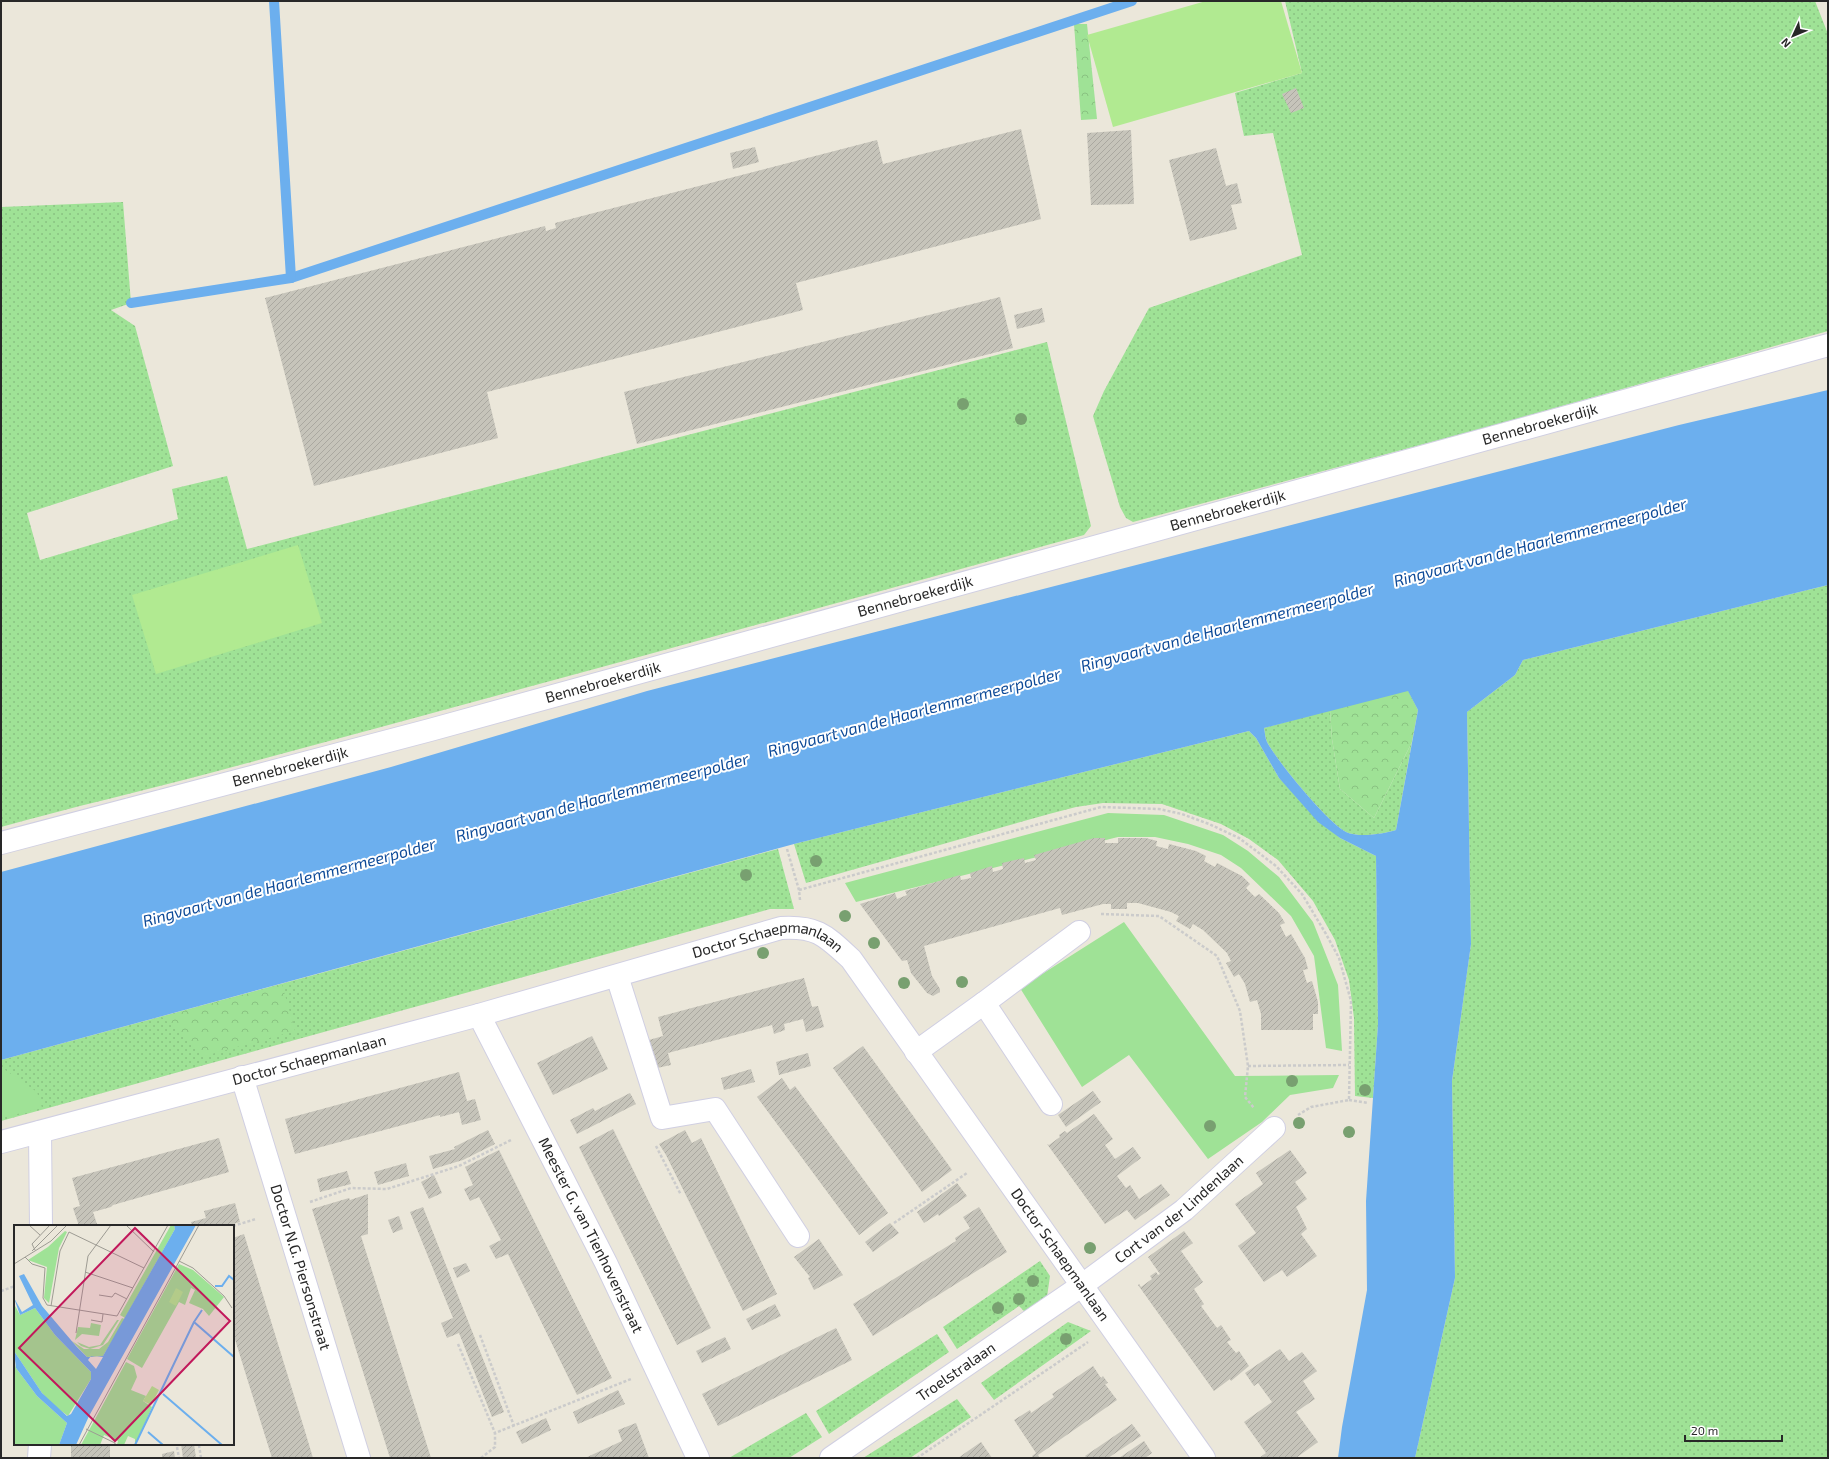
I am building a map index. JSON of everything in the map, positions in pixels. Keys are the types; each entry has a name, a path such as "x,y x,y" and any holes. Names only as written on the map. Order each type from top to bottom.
{"street":[{"name":"Bennebroekerdijk","path":"1,843 430,730 1828,345"},
{"name":"Doctor Schaepmanlaan","path":"1,1142 242,1077 479,1016 781,928 802,927 820,932 851,959 1204,1458"},
{"path":"916,1052 1079,932"},
{"path":"616,976 662,1118 715,1109 798,1236"},
{"path":"984,1003 1051,1104"},
{"name":"Meester G. van Tienhovenstraat","path":"479,1016 606,1263 698,1458"},
{"name":"Doctor N.G. Piersonstraat","path":"242,1077 359,1458"},
{"name":"Cort van der Lindenlaan","path":"1081,1286 1184,1210 1274,1128"},
{"path":"40,1132 41,1225"},
{"name":"Troelstralaan","path":"831,1458 1081,1286"},
{"path":"40,1445 40,1458"}],"path":[{"path":"799,890 1101,807 1159,809 1182,814 1209,824 1239,838 1276,866 1302,894 1339,958 1350,1001 1349,1100"},
{"path":"787,849 799,890 802,927"},
{"path":"1095,916 1102,914 1159,916 1216,956 1240,1011 1248,1066 1245,1097 1274,1128 1310,1107 1349,1100 1368,1103"},
{"path":"1248,1066 1349,1065"},
{"path":"662,1118 653,1140 681,1195"},
{"path":"234,1226 284,1211 351,1188 387,1189 460,1166 536,1127"},
{"path":"894,1223 991,1157"},
{"path":"1,1291 14,1286"},
{"path":"917,1458 1110,1327"},
{"path":"480,1335 514,1426"},
{"path":"458,1344 495,1434 495,1447 481,1458"},
{"path":"495,1434 655,1369"},
{"path":"199,1445 201,1458"},
{"path":"177,1447 179,1458"}],"green space":[{"path":"1206,1 1281,1 1302,73 1113,127 1087,35"},
{"path":"1285,1 1815,1 1828,34 1828,331 1484,428 1133,522 1126,518 1120,507 1093,416 1104,391 1149,308 1302,255 1273,133 1244,136 1235,93 1302,73"},
{"path":"1074,24 1087,24 1097,119 1081,120"},
{"path":"123,202 131,303 111,310 135,326 173,466 27,513 40,560 178,519 172,489 227,476 247,549 1047,342 1091,526 1084,535 323,743 1,827 1,207"},
{"path":"298,545 322,623 156,674 132,595"},
{"path":"1828,585 1828,1458 1415,1458 1455,1278 1452,1081 1471,944 1467,712 1515,675 1523,660"},
{"path":"1408,690 1418,710 1412,742 1374,818 1340,789 1332,739 1330,710"},
{"path":"1330,710 1332,739 1340,789 1374,818 1412,742 1396,830 1385,833 1364,835 1346,832 1327,817 1316,805 1281,763 1267,742 1264,728"},
{"path":"1249,731 1256,738 1279,778 1340,838 1376,856 1378,1024 1373,1098 1355,1096 1354,1018 1349,980 1335,940 1313,901 1278,860 1249,839 1221,824 1162,804 1103,803 1076,807 1049,814 806,883 794,844"},
{"path":"1108,813 1164,815 1223,835 1248,851 1279,877 1313,922 1338,985 1342,1051 1326,1048 1314,956 1291,916 1241,868 1221,855 1188,844 1155,837 1118,837 856,902 845,883"},
{"path":"778,849 794,909 770,909 1,1121 1,1060"},
{"path":"1124,922 1235,1076 1339,1075 1333,1088 1290,1095 1262,1122 1208,1159 1129,1055 1082,1087 1020,988"},
{"path":"282,984 295,1031 204,1056 162,1017"},
{"path":"1,1067 37,1092 42,1108 1,1118"},
{"path":"1040,1261 1050,1276 1047,1297 1026,1313 1019,1306 957,1349 943,1327"},
{"path":"1068,1322 1091,1331 994,1400 981,1383"},
{"path":"937,1334 949,1352 829,1434 816,1411"},
{"path":"957,1399 971,1417 910,1458 863,1458"},
{"path":"806,1413 822,1437 789,1458 729,1458"}],"water":[{"name":"Ringvaart van de Haarlemmermeerpolder","path":"1828,390 1828,585 1523,660 1515,675 1467,712 1471,944 1452,1081 1455,1278 1415,1458 1338,1458 1342,1427 1367,1290 1366,1201 1378,1024 1376,856 1340,838 1318,822 1279,778 1256,738 1249,731 794,844 1,1060 1,872 391,767 647,691 1679,425","holes":["1408,691 1418,710 1396,830 1378,834 1351,834 1346,832 1327,817 1281,763 1266,740 1264,728"]}],"building":[{"path":"1296,88 1304,108 1291,113 1282,94"},
{"path":"1021,129 1041,219 796,283 803,310 487,392 498,438 314,486 265,298 545,226 546,231 556,228 555,223 877,140 883,164"},
{"path":"1131,130 1134,204 1091,205 1087,133"},
{"path":"755,147 759,162 733,169 730,153"},
{"path":"1216,148 1226,186 1237,183 1242,203 1231,205 1237,229 1190,241 1169,160"},
{"path":"1000,297 1013,348 637,444 624,392"},
{"path":"1042,308 1045,322 1017,329 1014,315"},
{"path":"1094,838 1105,838 1105,843 1118,843 1118,838 1146,838 1157,841 1156,846 1168,849 1169,844 1196,851 1206,856 1204,861 1215,867 1217,863 1242,876 1250,884 1246,888 1255,897 1259,894 1279,913 1285,923 1280,925 1286,937 1291,934 1305,958 1308,969 1303,970 1307,983 1312,981 1318,1002 1318,1014 1313,1014 1313,1030 1261,1030 1261,1014 1257,1000 1250,1002 1245,984 1239,974 1234,977 1226,963 1231,961 1227,953 1203,930 1193,924 1190,929 1176,921 1179,916 1171,912 1138,903 1127,903 1127,909 1111,909 1111,904 1103,904 1062,915 1060,908 924,946 932,976 940,989 940,992 933,996 927,993 911,973 907,960 902,961 860,904 895,893 897,899 907,895 905,891 960,875 961,880 971,878 970,873 992,866 993,872 1003,869 1002,863 1024,858 1025,863 1036,860 1034,855"},
{"path":"804,978 812,1007 818,1006 824,1027 806,1032 803,1019 784,1024 785,1030 774,1034 772,1025 668,1053 671,1065 657,1068 649,1040 663,1036 658,1017"},
{"path":"592,1036 608,1069 553,1095 537,1063"},
{"path":"863,1046 952,1170 922,1192 833,1068"},
{"path":"808,1053 811,1066 779,1075 776,1062"},
{"path":"751,1069 755,1082 724,1090 721,1078"},
{"path":"459,1072 467,1101 475,1099 481,1120 462,1125 459,1112 440,1117 440,1115 295,1154 285,1119"},
{"path":"782,1078 790,1090 795,1086 888,1213 859,1235 757,1097"},
{"path":"1093,1091 1101,1102 1066,1127 1058,1115"},
{"path":"630,1093 636,1104 577,1134 570,1120 593,1108 595,1111"},
{"path":"1094,1114 1113,1139 1105,1145 1115,1159 1133,1147 1141,1158 1117,1176 1126,1188 1130,1185 1139,1199 1161,1184 1170,1195 1135,1220 1127,1210 1105,1224 1047,1144 1049,1145 1060,1137 1059,1135 1065,1131 1067,1133"},
{"path":"613,1129 711,1328 677,1345 579,1147"},
{"path":"488,1130 495,1144 463,1160 433,1169 429,1156 455,1149 454,1147"},
{"path":"685,1130 692,1143 701,1138 777,1294 743,1311 666,1155 659,1144"},
{"path":"219,1138 229,1172 93,1212 97,1224 88,1225 79,1225 73,1208 80,1206 72,1178"},
{"path":"499,1150 612,1378 577,1395 508,1254 496,1259 489,1246 501,1240 479,1197 470,1201 464,1189 473,1185 465,1167"},
{"path":"1290,1150 1307,1173 1295,1182 1307,1199 1296,1207 1307,1229 1301,1234 1317,1256 1287,1277 1282,1270 1264,1282 1238,1246 1256,1233 1235,1204 1263,1184 1256,1173"},
{"path":"406,1163 409,1176 378,1185 374,1172"},
{"path":"347,1171 351,1184 320,1192 317,1179"},
{"path":"434,1175 442,1193 429,1199 421,1182"},
{"path":"957,1183 967,1196 939,1216 938,1214 924,1223 917,1212"},
{"path":"368,1194 368,1234 361,1236 431,1458 390,1458 312,1209"},
{"path":"235,1203 240,1222 230,1225 192,1225 191,1222 206,1218 204,1211"},
{"path":"423,1207 504,1412 492,1417 459,1333 447,1338 441,1323 453,1318 410,1212"},
{"path":"979,1207 1007,1252 873,1336 853,1304 956,1241 955,1238 970,1228 963,1217"},
{"path":"399,1216 403,1229 393,1233 388,1220"},
{"path":"890,1223 899,1233 873,1252 865,1242"},
{"path":"1184,1231 1193,1243 1181,1251 1203,1282 1194,1289 1204,1304 1201,1306 1217,1328 1221,1325 1231,1340 1227,1342 1236,1353 1239,1351 1249,1366 1231,1381 1230,1379 1214,1391 1138,1285 1139,1284 1141,1287 1152,1279 1150,1276 1156,1272 1158,1275 1160,1274 1148,1257"},
{"path":"244,1234 313,1458 272,1458 234,1336 234,1238"},
{"path":"819,1239 843,1275 814,1290 808,1278 810,1277 794,1257"},
{"path":"466,1263 470,1271 457,1278 453,1268"},
{"path":"775,1304 781,1316 752,1330 746,1319"},
{"path":"836,1328 852,1360 718,1426 702,1394"},
{"path":"725,1337 731,1349 702,1363 696,1351"},
{"path":"1280,1349 1289,1361 1302,1352 1317,1371 1303,1381 1315,1399 1296,1412 1318,1442 1296,1458 1259,1458 1266,1453 1244,1422 1272,1402 1258,1383 1254,1386 1245,1373"},
{"path":"1093,1366 1101,1378 1103,1376 1108,1383 1105,1384 1117,1400 1038,1455 1040,1458 1033,1458 1032,1456 1036,1453 1014,1420 1030,1410 1031,1413 1054,1397 1052,1394"},
{"path":"618,1390 625,1404 578,1424 573,1412"},
{"path":"546,1418 551,1430 522,1444 516,1432"},
{"path":"636,1423 649,1458 585,1458 622,1441 618,1430"},
{"path":"1132,1424 1141,1436 1108,1458 1087,1458 1085,1456"},
{"path":"1144,1441 1152,1453 1145,1458 1119,1458"},
{"path":"981,1442 992,1458 958,1458"},
{"path":"71,1445 110,1445 110,1458 71,1458"},
{"path":"181,1445 194,1445 196,1458 183,1458"},
{"path":"174,1451 175,1458 162,1458 162,1454"}],"waterway":[{"path":"131,303 291,278 274,1"},
{"path":"291,278 1132,1"}]}
